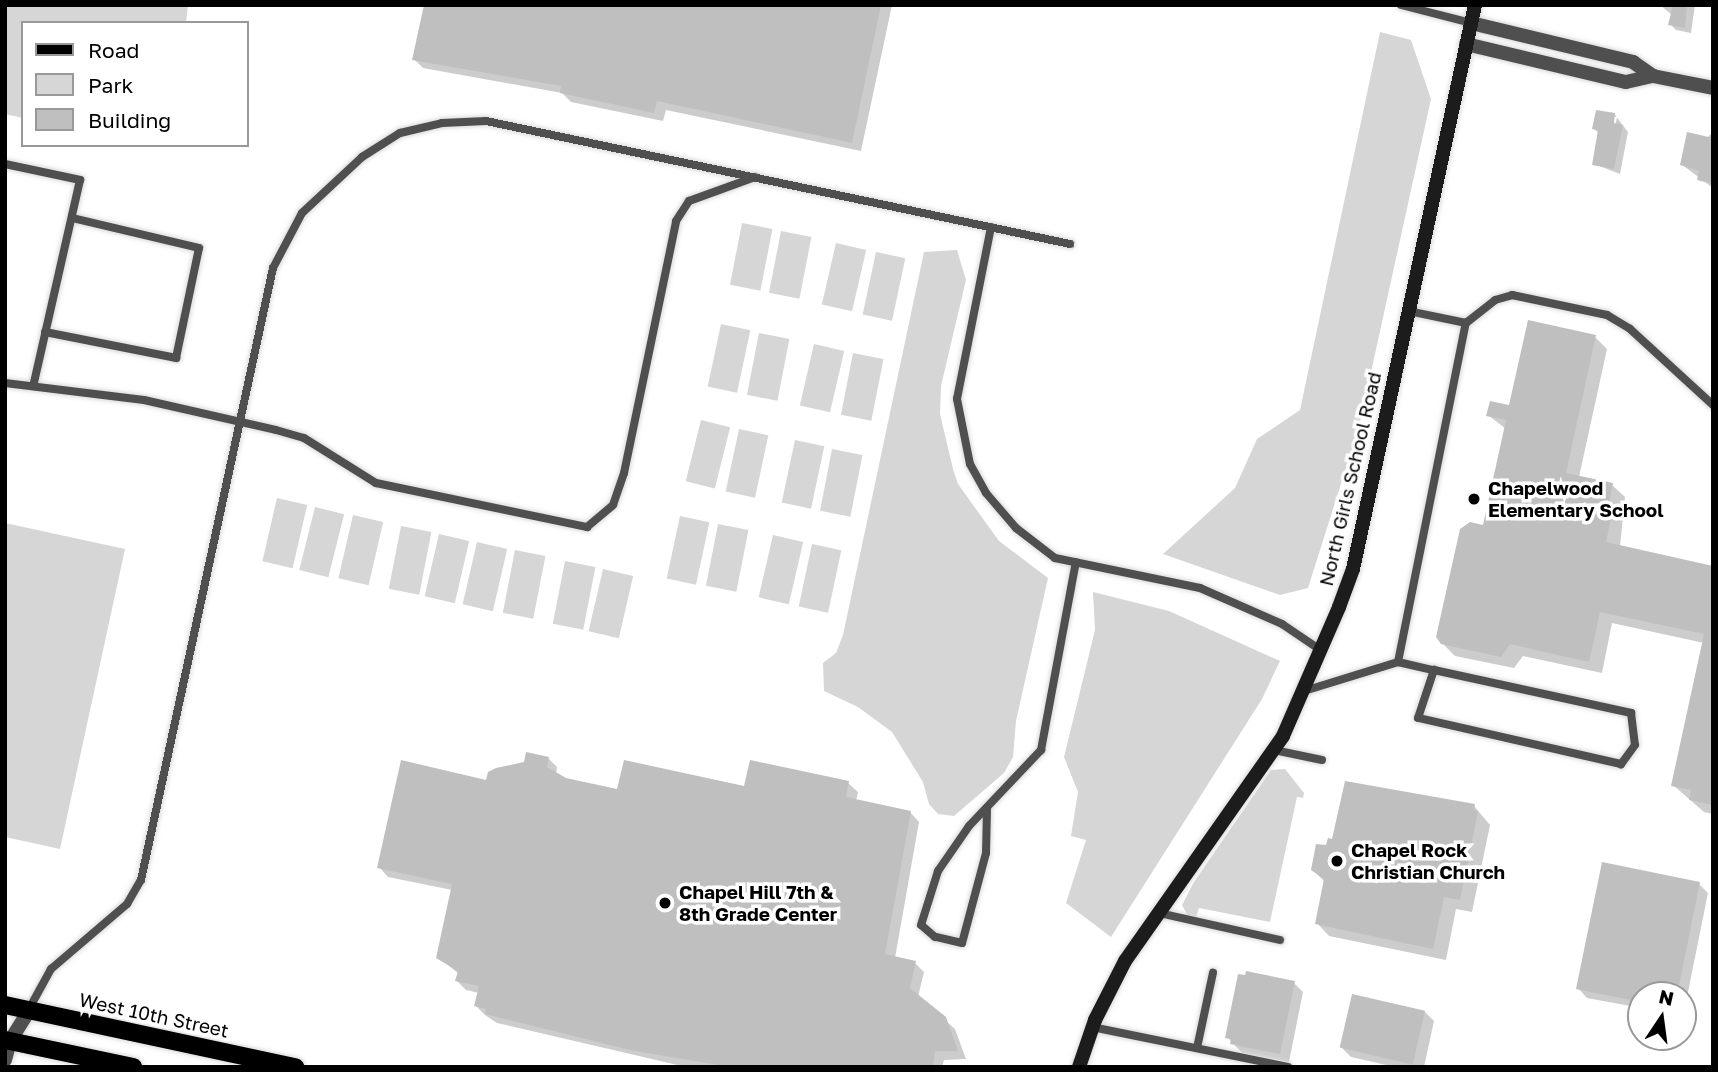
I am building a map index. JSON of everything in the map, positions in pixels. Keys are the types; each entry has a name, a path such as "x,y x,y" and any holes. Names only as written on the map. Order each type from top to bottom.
{"main road":[{"name":"North Girls School Road","path":"1079,1067 1092,1027 1116,975 1275,750 1322,651 1353,569 1475,5"},
{"name":"West 10th Street","path":"5,1005 295,1067"},
{"path":"7,1041 83,1062 133,1067"}],"street":[{"path":"1471,23 1633,62 1653,76 1713,88"},
{"path":"1466,44 1626,82 1653,76"},
{"path":"5,1060 7,1041 29,1010"}],"lane":[{"path":"1401,5 1471,23"},
{"path":"29,1010 51,969 127,904 141,880 273,268 302,213 344,171 400,133 442,124 486,121 1070,244"},
{"path":"5,164 80,180 34,383"},
{"path":"5,383 34,383 144,400 240,422 304,438 376,483 587,527 613,505 624,473 676,221 689,201 755,177"},
{"path":"45,332 176,358 200,248 72,218"},
{"path":"991,227 957,399 960,427 975,474 1016,528 1055,558 1200,588 1282,624 1322,651"},
{"path":"1398,663 1466,323 1495,300 1512,295 1607,315 1630,328 1713,405"},
{"path":"1408,311 1466,323"},
{"path":"987,809 986,853 962,943 935,937 921,925 938,870 969,826 1041,750 1076,562"},
{"path":"1304,691 1398,663 1434,670 1631,713 1635,745 1621,764 1418,718 1434,670"},
{"path":"1275,750 1322,760"},
{"path":"1159,914 1280,940"},
{"path":"1197,1048 1213,973"},
{"path":"1092,1027 1288,1067"}],"green space":[{"path":"5,5 188,5 186,21 21,21 21,118 5,114"},
{"path":"1380,32 1411,40 1431,99 1359,427 1308,588 1280,595 1163,554 1235,488 1257,439 1300,410"},
{"path":"742,223 772,229 760,291 730,285"},
{"path":"781,231 811,237 799,299 769,293"},
{"path":"836,243 866,250 852,311 822,304"},
{"path":"957,250 966,280 941,386 940,414 953,469 958,484 999,541 1048,578 1016,721 1013,757 1004,773 954,816 938,814 929,804 923,782 892,732 858,707 824,691 823,663 836,653 843,635 924,252"},
{"path":"876,252 905,258 892,321 863,315"},
{"path":"721,324 750,330 737,393 708,387"},
{"path":"759,333 789,339 777,401 747,395"},
{"path":"814,344 844,351 830,412 800,405"},
{"path":"853,353 883,359 871,421 841,415"},
{"path":"701,420 730,427 715,488 686,481"},
{"path":"739,429 768,435 755,498 726,492"},
{"path":"795,440 824,446 811,509 782,503"},
{"path":"832,449 862,455 850,517 820,511"},
{"path":"277,498 307,505 293,568 262,561"},
{"path":"315,507 344,514 328,577 299,570"},
{"path":"353,515 383,522 369,585 338,578"},
{"path":"680,516 709,522 696,585 667,579"},
{"path":"5,523 125,549 60,849 5,837"},
{"path":"718,524 748,530 736,592 706,586"},
{"path":"401,526 431,532 419,595 389,589"},
{"path":"439,534 469,541 455,603 425,596"},
{"path":"773,535 803,542 789,604 759,597"},
{"path":"477,542 507,549 493,611 463,604"},
{"path":"812,544 841,550 828,613 799,607"},
{"path":"515,550 545,556 533,619 503,613"},
{"path":"565,561 595,567 583,630 553,624"},
{"path":"603,569 633,576 619,638 589,631"},
{"path":"1093,592 1169,611 1280,661 1262,699 1111,937 1066,903 1086,840 1071,836 1078,792 1064,757 1095,630"},
{"path":"1285,769 1304,793 1303,798 1297,797 1270,922 1199,908 1196,917 1188,916 1182,905 1194,882 1271,770"}],"building":[{"path":"424,5 881,5 852,143 657,101 654,113 560,93 561,86 412,60"},
{"path":"1673,5 1687,5 1685,28 1668,25"},
{"path":"1596,110 1615,113 1614,123 1623,125 1614,169 1592,165 1598,130 1592,129"},
{"path":"1687,132 1713,138 1713,184 1697,180 1699,171 1680,165"},
{"path":"1528,320 1596,335 1566,473 1613,483 1609,503 1614,504 1606,542 1713,566 1713,805 1689,800 1691,790 1671,786 1704,634 1600,612 1589,662 1510,644 1501,657 1441,644 1436,637 1460,529 1470,522 1483,525 1506,420 1486,416 1490,401 1509,405"},
{"path":"526,752 549,757 547,767 566,778 617,789 624,760 744,786 750,760 849,781 846,797 911,811 885,954 916,961 910,988 946,1017 958,1051 935,1051 933,1067 730,1067 630,1050 485,1014 486,1009 474,1006 479,986 455,981 458,971 436,958 452,884 377,868 401,760 486,780 488,772 496,768 524,762"},
{"path":"1345,781 1475,804 1474,810 1478,811 1460,900 1444,897 1433,949 1315,924 1324,879 1311,870 1316,844 1326,845 1328,838 1332,839"},
{"path":"1602,862 1700,882 1680,981 1627,981 1627,999 1576,989"},
{"path":"1246,971 1295,981 1280,1054 1230,1044 1231,1039 1225,1038 1238,974 1245,975"},
{"path":"1352,994 1425,1011 1413,1064 1340,1048"}],"place":[{"name":"Chapelwood Elementary School","path":"1474,499"},
{"name":"Chapel Rock Christian Church","path":"1337,861"},
{"name":"Chapel Hill 7th & 8th Grade Center","path":"665,903"}]}
